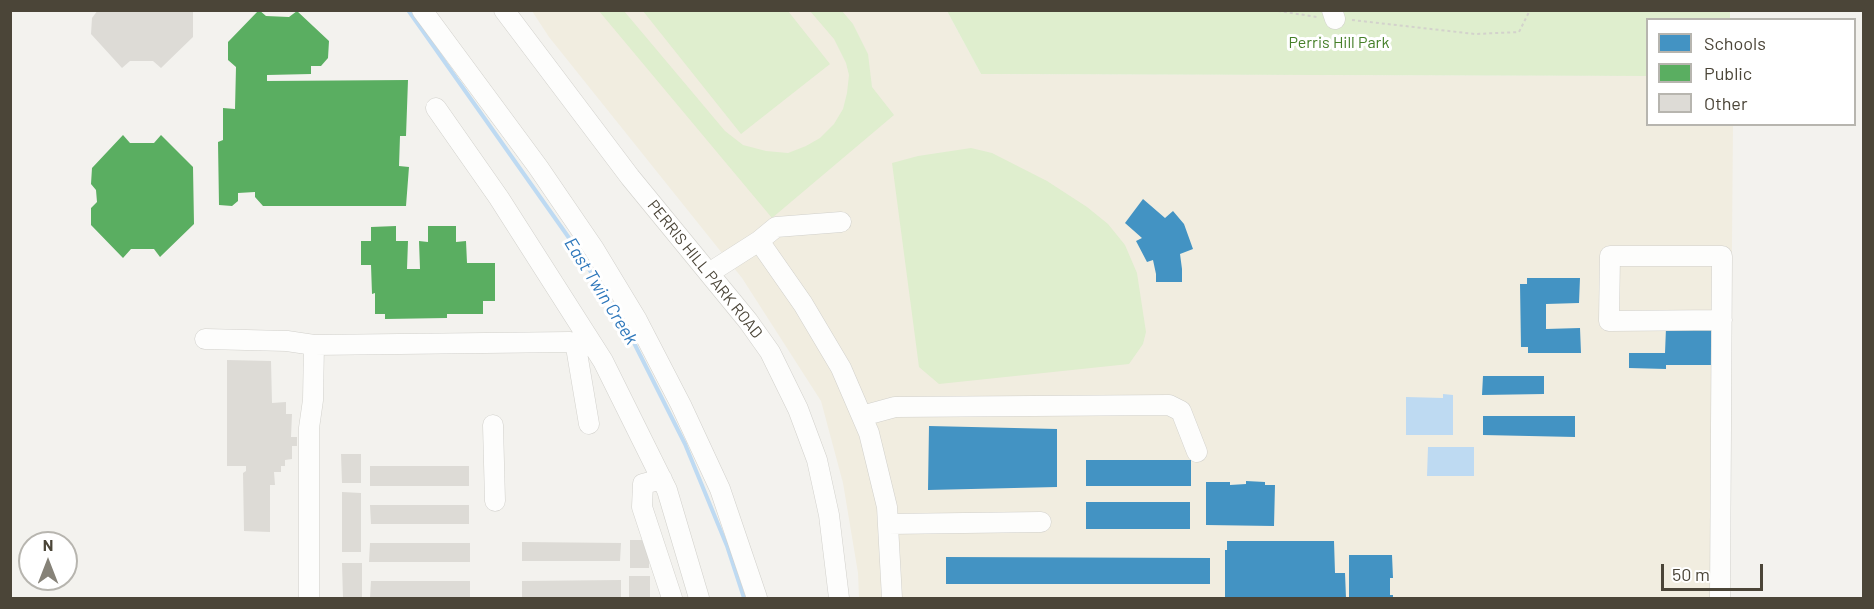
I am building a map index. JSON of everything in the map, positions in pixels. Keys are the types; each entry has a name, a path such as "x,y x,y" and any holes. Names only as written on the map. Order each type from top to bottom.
{"street":[{"path":"422,10 538,167 594,249 637,320 681,405 720,489 757,598"},
{"name":"PERRIS HILL PARK ROAD","path":"504,10 630,177 748,321 770,352 798,409 817,460 829,515 839,598"},
{"path":"436,108 499,198 603,361 667,490 699,598"},
{"path":"709,273 759,241 776,227 840,222"},
{"path":"759,241 803,304 841,368 869,433 882,483 888,524 892,598"},
{"path":"1720,598 1722,320 1722,256 1610,256 1609,321 1722,320"},
{"path":"205,339 287,341 314,345 570,342 576,347 589,423"},
{"path":"309,598 309,428 313,400 314,345"},
{"path":"862,416 894,407 1169,405 1181,411 1197,452"},
{"path":"493,425 495,501"},
{"path":"662,479 643,484 642,507 672,598"},
{"path":"888,524 1041,522"}],"path":[{"path":"1272,10 1334,15 1475,34 1520,32 1530,10"}],"shaded area":[{"path":"532,11 947,11 981,74 1646,76 1646,126 1733,126 1729,598 859,598 858,573 843,483 821,401 742,278 549,37"}],"green space":[{"name":"Perris Hill Park","path":"1730,10 1730,18 1646,18 1646,76 981,74 947,11"},
{"path":"599,11 624,11 725,131 743,145 766,151 788,153 820,138 834,124 843,109 849,75 846,63 834,39 810,11 842,11 853,24 868,54 872,87 894,115 772,218"},
{"path":"643,11 788,11 830,64 741,134"},
{"path":"971,148 992,153 1047,181 1108,224 1125,245 1137,273 1146,332 1143,344 1129,364 939,384 919,367 892,163 918,156"}],"water":[{"path":"1443,394 1453,395 1453,435 1406,435 1406,397 1443,398"},
{"path":"1428,447 1474,447 1474,476 1427,476"}],"building: Schools":[{"path":"1143,199 1165,218 1173,211 1184,224 1193,249 1180,254 1182,282 1156,282 1153,260 1147,262 1136,241 1142,238 1125,223"},
{"path":"1527,278 1580,278 1579,303 1546,304 1546,329 1580,328 1581,353 1528,353 1528,347 1521,347 1520,284 1527,284"},
{"path":"1666,328 1711,329 1711,365 1666,365 1666,369 1629,368 1629,353 1665,353"},
{"path":"1483,376 1544,376 1544,394 1482,395"},
{"path":"1483,416 1575,416 1575,437 1483,435"},
{"path":"929,426 1057,429 1057,487 928,490"},
{"path":"1086,460 1191,460 1191,486 1086,486"},
{"path":"1246,481 1275,485 1274,526 1206,525 1206,482 1230,482 1230,485 1246,484"},
{"path":"1086,502 1190,502 1190,529 1086,529"},
{"path":"1227,541 1334,541 1335,573 1345,573 1346,598 1225,598"},
{"path":"1349,555 1392,555 1393,578 1390,578 1390,595 1393,595 1393,598 1349,598"},
{"path":"946,557 1210,558 1210,584 946,584"}],"building: Public":[{"path":"259,10 266,16 289,17 297,11 329,41 328,58 321,66 311,66 311,74 267,75 267,81 408,80 406,136 400,136 399,166 409,167 406,206 263,206 255,197 255,192 238,193 238,201 232,206 219,205 218,142 223,140 223,108 235,109 236,67 228,60 228,42"},
{"path":"123,135 130,143 154,143 161,135 193,167 194,224 160,257 154,249 131,249 123,258 91,225 91,208 97,202 96,190 91,184 92,168"},
{"path":"396,226 396,241 408,241 407,269 420,269 419,241 428,242 428,226 456,226 456,242 466,241 467,263 495,263 495,301 483,301 483,314 447,314 447,318 385,319 385,314 375,314 371,265 361,265 361,241 371,241 371,227"}],"building: Other":[{"path":"98,10 193,10 193,37 161,68 153,61 130,61 122,68 91,34 92,18"},
{"path":"227,360 271,361 272,403 286,402 286,414 292,414 291,437 297,437 297,446 292,446 292,459 285,460 285,466 281,466 281,472 274,472 275,485 270,485 270,532 244,531 243,473 246,471 246,466 227,466"},
{"path":"341,454 361,454 361,483 342,483"},
{"path":"370,466 469,466 469,486 370,486"},
{"path":"342,492 361,493 361,552 342,552"},
{"path":"370,505 469,505 469,524 371,524"},
{"path":"630,540 649,540 649,568 630,568"},
{"path":"522,542 621,543 620,561 522,561"},
{"path":"370,543 470,543 470,562 369,562"},
{"path":"342,563 362,563 362,598 343,598"},
{"path":"629,576 650,576 650,598 629,598"},
{"path":"621,580 621,598 522,598 522,581"},
{"path":"371,581 470,581 470,598 370,598"}],"waterway":[{"name":"East Twin Creek","path":"408,10 574,245 630,335 685,444 727,546 744,598"}]}
